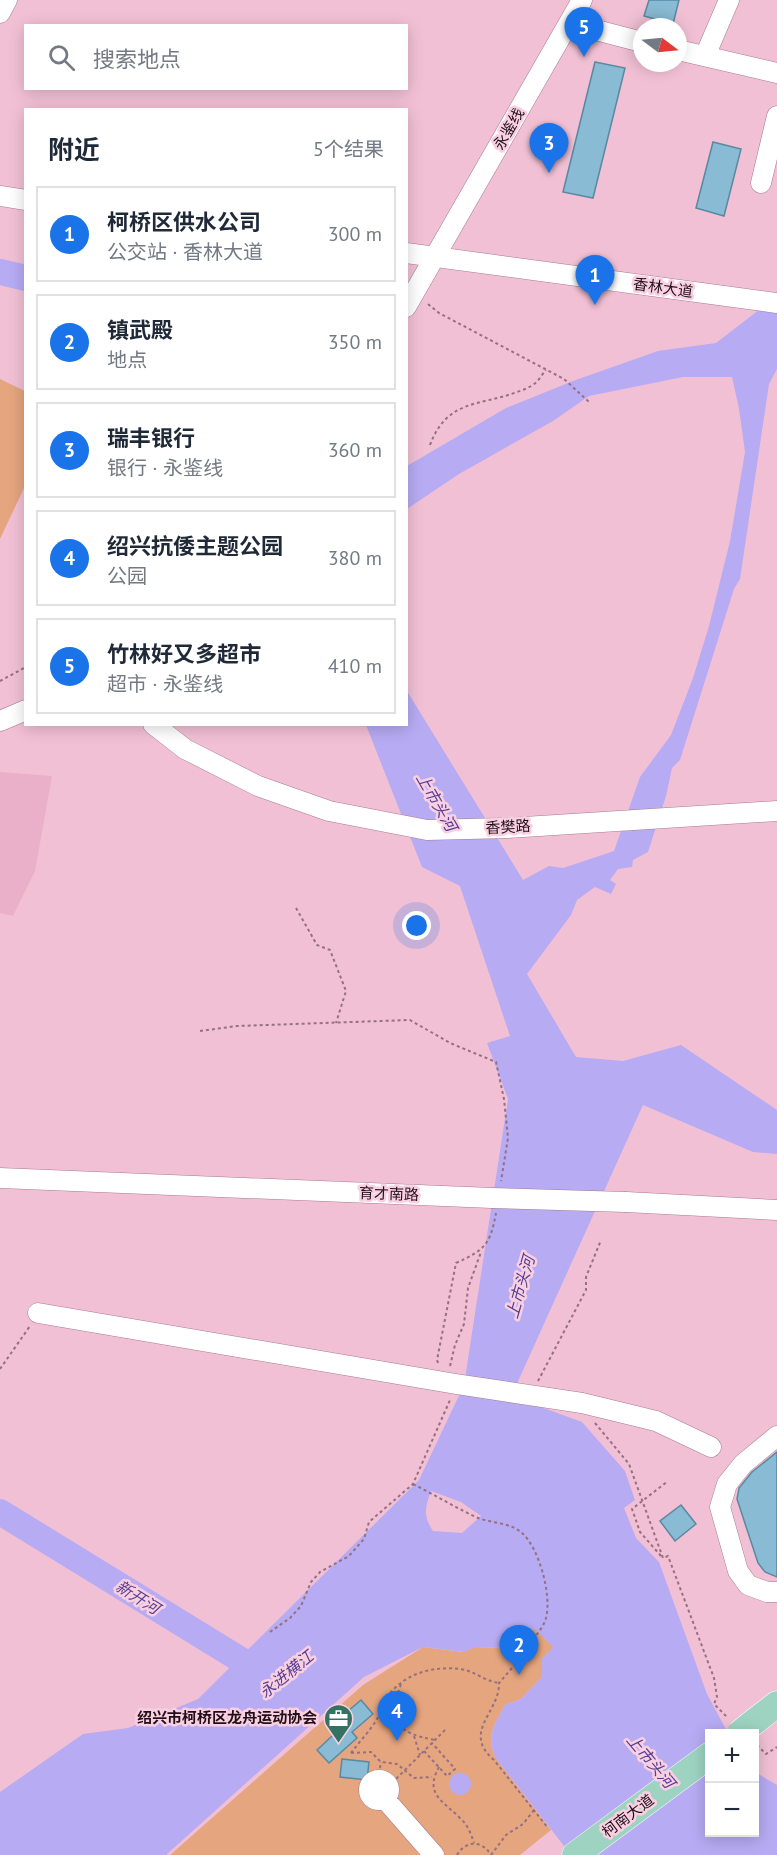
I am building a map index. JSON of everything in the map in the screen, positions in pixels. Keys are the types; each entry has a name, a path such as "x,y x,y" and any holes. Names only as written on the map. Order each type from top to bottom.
{"main road":[{"path":"753,1729 777,1704"},
{"name":"柯南大道","path":"576,1855 705,1759"}],"street":[{"path":"0,13 7,0"},
{"name":"永鉴线","path":"410,300 582,0"},
{"path":"705,56 729,0"},
{"path":"569,23 633,40"},
{"path":"687,52 777,73"},
{"path":"760,183 777,116"},
{"path":"0,196 24,200"},
{"name":"香林大道","path":"408,253 777,303"},
{"path":"0,721 24,711"},
{"name":"香樊路","path":"156,726 185,749 258,786 328,811 427,830 507,828 777,811"},
{"name":"育才南路","path":"0,1178 496,1196 777,1210"},
{"path":"38,1313 582,1403 656,1421 711,1447"},
{"path":"777,1436 743,1464 727,1484 720,1506 738,1571 748,1585 767,1592 777,1592"},
{"path":"383,1782 434,1855"}],"path":[{"path":"410,300 564,379 588,402"},
{"path":"430,445 436,429 458,409 482,400 507,396 529,388 546,370"},
{"path":"0,681 24,668"},
{"path":"297,908 317,945 330,950 346,991 336,1023"},
{"path":"200,1031 237,1026 410,1020 450,1043 496,1062 504,1099 508,1138 496,1196 493,1230 481,1252 468,1288 464,1324 455,1345 451,1383"},
{"path":"538,1397 549,1387 537,1383 586,1290 586,1277 601,1240"},
{"path":"451,1383 436,1360 456,1263 481,1252"},
{"path":"0,1369 38,1313"},
{"path":"582,1403 597,1426 629,1464 663,1558"},
{"path":"270,1632 290,1618 301,1606 311,1582 320,1572 349,1556 364,1539 369,1522 413,1484 447,1405"},
{"path":"663,1558 640,1532 632,1509 668,1481"},
{"path":"413,1484 477,1517 513,1527 522,1533 531,1545 542,1569 548,1598 546,1617 538,1634 528,1644 531,1647 499,1683 499,1695 488,1711 480,1740 485,1753 494,1760 548,1828"},
{"path":"663,1558 668,1556 714,1678 717,1697 714,1704"},
{"path":"383,1782 371,1752 351,1753 376,1720 391,1691 410,1677 427,1670 444,1668 463,1670 477,1674 488,1682 499,1683"},
{"path":"401,1684 395,1700 397,1722 403,1730 414,1736 435,1740"},
{"path":"383,1782 404,1771 445,1730"},
{"path":"414,1736 420,1755"},
{"path":"424,1751 447,1776 455,1769 432,1743"},
{"path":"759,1746 766,1754 777,1747"},
{"path":"383,1782 397,1764 414,1778 433,1777"},
{"path":"439,1767 433,1777 435,1795 443,1805 461,1818 471,1832 474,1844"},
{"path":"457,1855 463,1847 474,1844 484,1847 491,1855 506,1835 523,1824 534,1810"}],"shaded area":[{"path":"0,379 24,391 24,488 0,539"},
{"path":"0,772 52,776 35,871 13,916 0,913"},
{"path":"534,1628 554,1647 542,1659 542,1677 521,1699 505,1705 494,1726 491,1739 498,1761 551,1830 520,1855 170,1855 363,1685 423,1647 463,1652 474,1647 515,1648"}],"water":[{"name":"永进横江","path":"777,296 777,369 769,384 740,579 734,589 680,760 672,768 666,796 648,852 633,860 632,867 618,869 610,880 616,884 611,894 595,887 577,900 571,915 527,974 576,1057 623,1061 681,1045 777,1110 777,1154 753,1152 643,1105 510,1399 541,1407 582,1422 625,1471 635,1500 624,1508 636,1538 659,1562 707,1694 726,1729 705,1729 705,1837 759,1837 759,1774 777,1785 777,1855 571,1855 498,1761 492,1746 492,1732 505,1705 521,1699 542,1677 542,1659 553,1647 534,1628 515,1648 474,1647 464,1652 423,1647 364,1677 166,1855 0,1855 0,1792 83,1734 128,1728 198,1699 419,1480 464,1385 508,1099 487,1043 510,1036 460,886 422,867 366,726 408,726 408,693 523,880 549,866 563,868 614,851 640,777 671,735 693,678 709,626 730,541 745,452 732,377 683,377 589,396 553,421 459,474 408,508 408,465 506,408 658,351 716,343","holes":["431,1491 461,1502 481,1516 462,1533 433,1531 426,1511"]},
{"path":"460,1773 468,1776 471,1784 468,1792 460,1795 452,1792 449,1784 452,1776"}],"building":[{"path":"649,0 679,0 674,18 644,16"},
{"path":"595,62 625,68 593,198 563,192"},
{"path":"713,142 741,149 724,216 696,208"},
{"path":"777,1452 777,1577 765,1572 758,1563 737,1499 739,1488 752,1472"},
{"path":"681,1505 696,1524 675,1541 660,1521"},
{"path":"361,1700 373,1714 352,1732 357,1738 329,1763 317,1750 345,1724 340,1718"},
{"path":"342,1759 369,1762 367,1780 340,1777"}],"waterway":[{"name":"上市头河","path":"0,272 24,278"},
{"name":"新开河","path":"0,1512 267,1676"}],"place":[{"name":"竹林好又多超市","path":"584,57"},
{"name":"瑞丰银行","path":"549,173"},
{"name":"柯桥区供水公司","path":"595,305"},
{"name":"镇武殿","path":"519,1675"},
{"name":"绍兴抗倭主题公园","path":"397,1741"},
{"name":"绍兴市柯桥区龙舟运动协会","path":"338,1744"}]}
